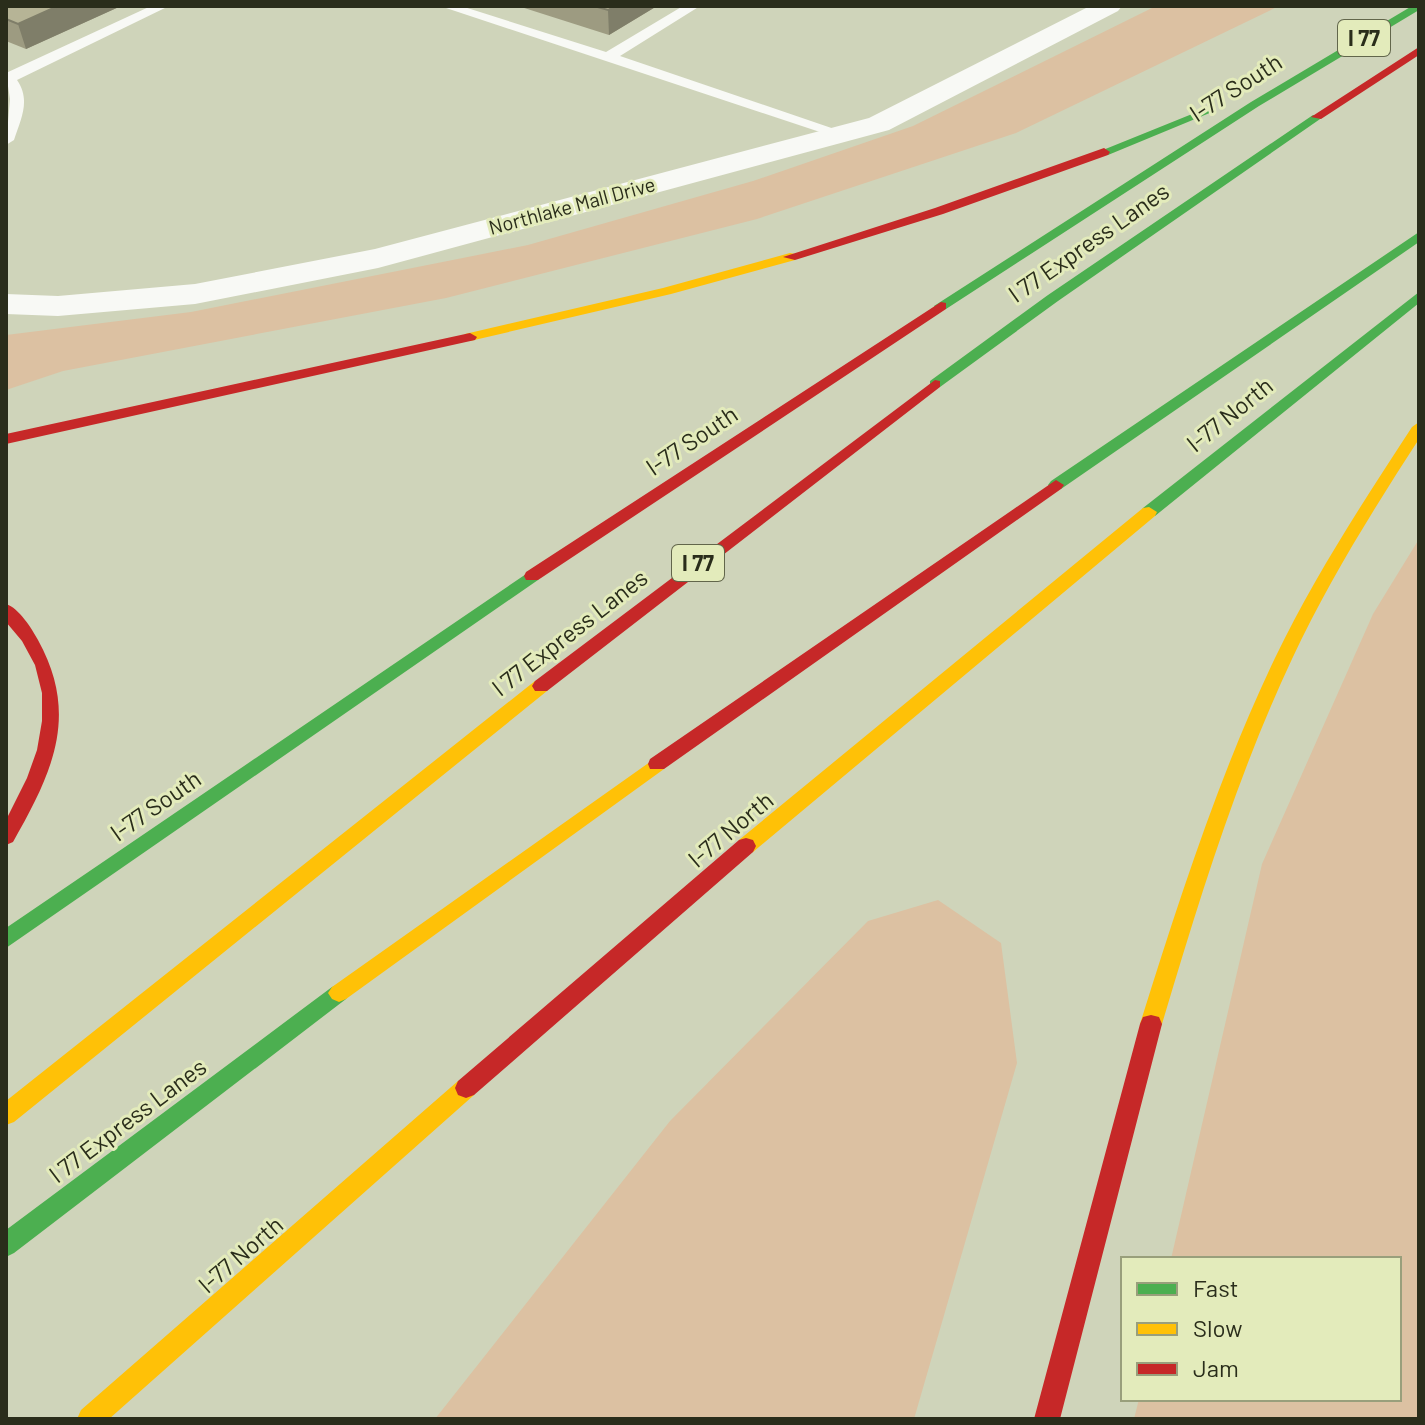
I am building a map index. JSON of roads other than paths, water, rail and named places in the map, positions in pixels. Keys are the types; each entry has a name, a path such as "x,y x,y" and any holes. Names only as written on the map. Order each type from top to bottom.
{"highway":[{"name":"I-77 South","path":"6,939 566,553 1308,70 1419,6"},
{"name":"I 77 Express Lanes","path":"6,1115 623,621 847,450 1154,226 1419,50"},
{"path":"6,439 595,308 750,268 1073,165 1308,70"},
{"name":"I 77 Express Lanes","path":"6,1245 298,1023 688,740 1419,236"},
{"name":"I-77 North","path":"90,1419 551,1015 871,742 1109,543 1419,296"},
{"path":"1047,1419 1152,1020 1193,884 1232,774 1270,686 1350,529 1419,427"},
{"path":"6,610 31,636 44,661 54,716 37,784 6,837"}],"street":[{"name":"Northlake Mall Drive","path":"6,304 58,306 195,294 378,258 879,124 1109,6"}],"lane":[{"path":"6,140 20,98 16,86 7,78 162,6"},
{"path":"447,6 841,134"},
{"path":"608,57 693,6"}]}
